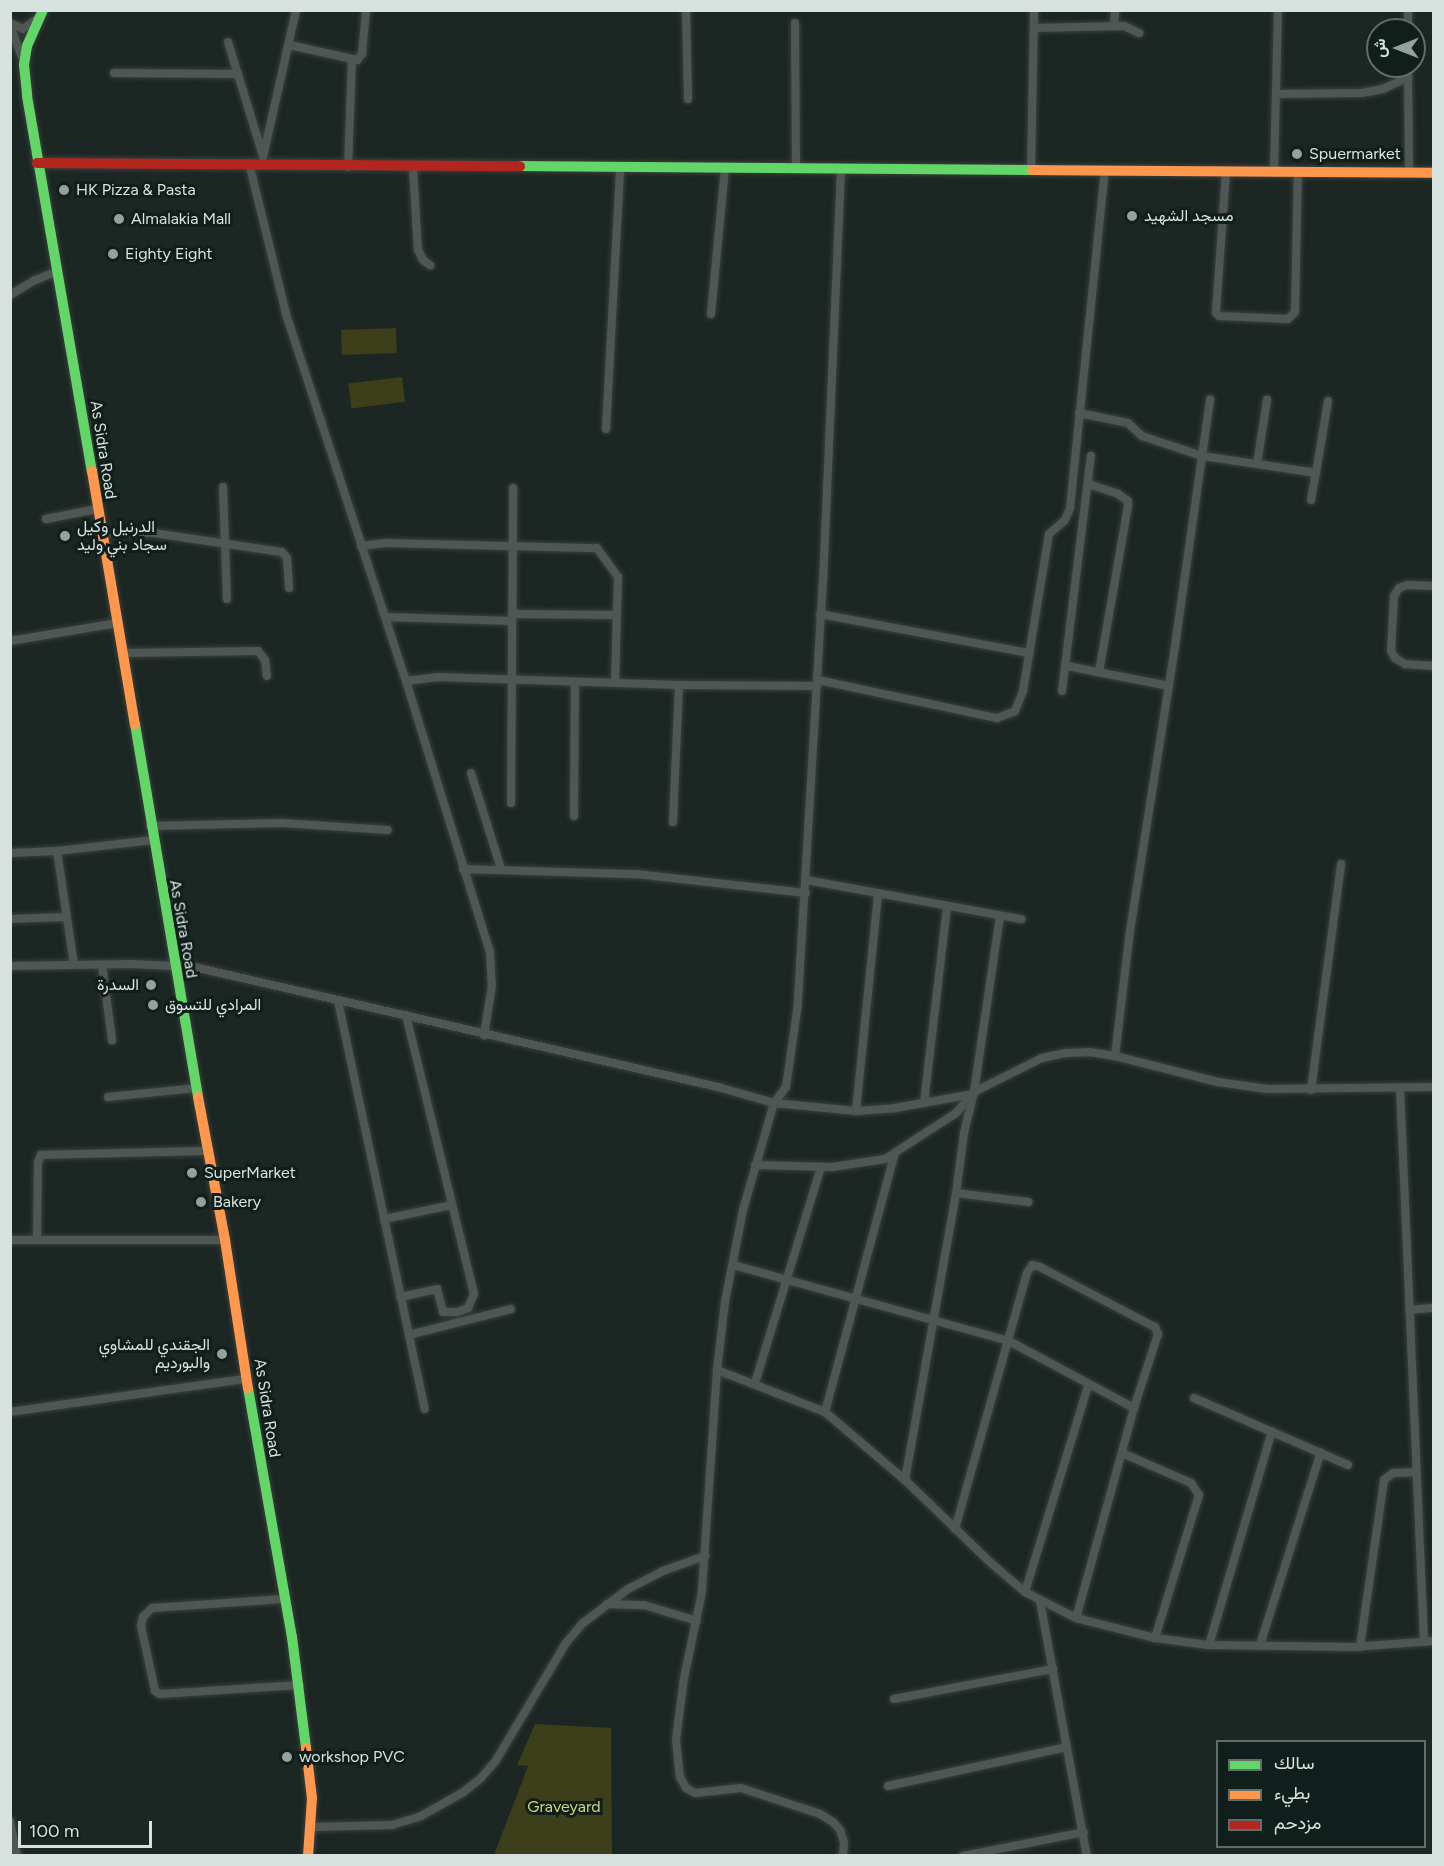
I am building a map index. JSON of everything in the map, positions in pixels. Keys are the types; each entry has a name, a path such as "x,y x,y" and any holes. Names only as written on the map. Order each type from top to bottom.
{"main road":[{"name":"As Sidra Road","path":"40,14 27,46 24,65 37,163 58,271 150,826 225,1240 246,1379 300,1685 310,1766 312,1827 309,1856"},
{"path":"37,163 108,162 250,167 264,162 348,167 1434,173"}],"street":[{"path":"264,162 296,10"},
{"path":"686,10 688,99"},
{"path":"1030,170 1034,10"},
{"path":"1114,26 1115,10"},
{"path":"1274,173 1278,10"},
{"path":"289,45 352,60 360,58 366,11"},
{"path":"10,24 23,29 40,14"},
{"path":"795,23 796,169"},
{"path":"10,24 24,65"},
{"path":"1034,28 1114,26 1132,28 1139,33"},
{"path":"228,42 264,162"},
{"path":"348,167 352,60"},
{"path":"114,73 238,74"},
{"path":"1276,94 1362,93 1383,89 1402,78"},
{"path":"1408,78 1409,173"},
{"path":"250,167 286,314 386,617 490,952 492,985 484,1035"},
{"path":"413,167 418,250 423,260 430,265"},
{"path":"606,429 620,168"},
{"path":"711,314 725,168"},
{"path":"841,170 817,683 798,1004 786,1088 774,1102 755,1166 725,1302 717,1370 705,1556 697,1622 684,1678 676,1740 677,1763 680,1777 686,1788 695,1793 741,1788 820,1814 833,1822 840,1830 844,1842 843,1856"},
{"path":"406,681 437,677 679,685 817,683 997,718 1015,711 1019,704 1029,653 1049,534 1065,520 1070,507 1105,171"},
{"path":"1226,172 1216,313 1219,316 1288,319 1295,312 1298,173"},
{"path":"10,295 33,281 58,271"},
{"path":"1115,1056 1130,931 1210,399"},
{"path":"1257,464 1267,400"},
{"path":"1311,500 1328,401"},
{"path":"1079,412 1128,423 1142,436 1202,456 1316,473"},
{"path":"1062,691 1067,666 1091,456"},
{"path":"1088,484 1118,494 1128,501 1099,672"},
{"path":"223,487 227,599"},
{"path":"511,803 513,488"},
{"path":"46,519 97,509"},
{"path":"101,532 147,533 286,553 289,588"},
{"path":"361,546 387,543 597,548 618,577 615,682"},
{"path":"1434,586 1408,585 1399,588 1394,596 1391,651 1395,658 1405,664 1434,666"},
{"path":"820,614 1029,653"},
{"path":"386,617 616,615"},
{"path":"10,641 118,623"},
{"path":"123,653 258,651 265,660 267,676"},
{"path":"1067,666 1168,686"},
{"path":"574,816 575,682"},
{"path":"674,822 679,685"},
{"path":"471,773 501,869"},
{"path":"150,826 282,823 388,830"},
{"path":"10,853 57,851 153,840"},
{"path":"57,851 74,965"},
{"path":"1311,1090 1341,864"},
{"path":"463,869 636,874 806,893"},
{"path":"806,880 1021,919"},
{"path":"856,1111 878,893"},
{"path":"924,1102 947,907"},
{"path":"905,1480 956,1193 1000,916"},
{"path":"10,919 66,917"},
{"path":"102,965 112,1041"},
{"path":"10,966 175,965 406,1015 774,1102 856,1111 971,1094 1042,1058 1080,1052 1115,1056 1237,1086 1311,1090 1434,1087"},
{"path":"338,1000 425,1409"},
{"path":"400,1297 437,1289 443,1312 457,1312 471,1304 474,1294 406,1015"},
{"path":"108,1097 196,1088"},
{"path":"1400,1088 1424,1641"},
{"path":"755,1166 858,1165 894,1156 956,1113 971,1094"},
{"path":"37,1240 38,1162 41,1155 208,1151"},
{"path":"825,1412 894,1156"},
{"path":"755,1383 821,1167"},
{"path":"956,1193 1028,1202"},
{"path":"384,1219 453,1205"},
{"path":"10,1240 225,1240"},
{"path":"733,1265 1009,1341 1088,1386 1134,1408"},
{"path":"956,1529 1027,1273 1032,1265 1040,1267 1155,1327 1158,1334 1134,1408 1076,1618"},
{"path":"1409,1310 1434,1308"},
{"path":"410,1335 511,1309"},
{"path":"717,1370 825,1412 905,1480 1025,1592 1076,1618 1155,1638 1209,1645 1360,1647 1434,1641"},
{"path":"10,1412 246,1379"},
{"path":"1025,1592 1088,1386"},
{"path":"1194,1398 1348,1465"},
{"path":"1209,1645 1272,1431"},
{"path":"1260,1644 1321,1452"},
{"path":"1122,1453 1191,1483 1199,1495 1155,1638"},
{"path":"1360,1647 1384,1480 1393,1473 1416,1472"},
{"path":"312,1827 392,1825 421,1816 480,1779 495,1762 566,1643 583,1623 606,1604 663,1571 705,1556"},
{"path":"284,1599 152,1608 143,1617 141,1626 155,1690 160,1694 300,1685"},
{"path":"1040,1601 1087,1856"},
{"path":"606,1604 644,1605 697,1622"},
{"path":"894,1699 1053,1669"},
{"path":"888,1786 1067,1747"},
{"path":"10,1821 17,1856"},
{"path":"963,1856 1084,1832"}],"green space":[{"path":"396,328 397,353 342,355 341,330"},
{"path":"402,377 405,402 351,408 348,384"},
{"name":"Graveyard","path":"535,1724 611,1728 612,1855 494,1855 528,1766 517,1765"}],"traffic: fast":[{"path":"43,10 27,46 24,65 27,96 92,471"},
{"path":"520,166 1032,170"},
{"path":"135,724 198,1097"},
{"path":"248,1388 292,1637 306,1748"}],"traffic: slow":[{"path":"1032,170 1434,173"},
{"path":"92,471 135,724"},
{"path":"198,1097 225,1240 248,1388"},
{"path":"306,1748 312,1798 308,1856"}],"traffic: jam":[{"path":"37,163 520,166"}],"place":[{"name":"Spuermarket","path":"1297,154"},
{"name":"HK Pizza & Pasta","path":"64,190"},
{"name":"مسجد الشهيد","path":"1132,216"},
{"name":"Almalakia Mall","path":"119,219"},
{"name":"Eighty Eight","path":"113,254"},
{"name":"الدرنيل وكيل سجاد بني وليد","path":"65,536"},
{"name":"السدرة","path":"151,985"},
{"name":"المرادي للتسوق","path":"153,1005"},
{"name":"SuperMarket","path":"192,1173"},
{"name":"Bakery","path":"201,1202"},
{"name":"الجقندي للمشاوي والبورديم","path":"222,1354"},
{"name":"workshop PVC","path":"287,1757"}]}
